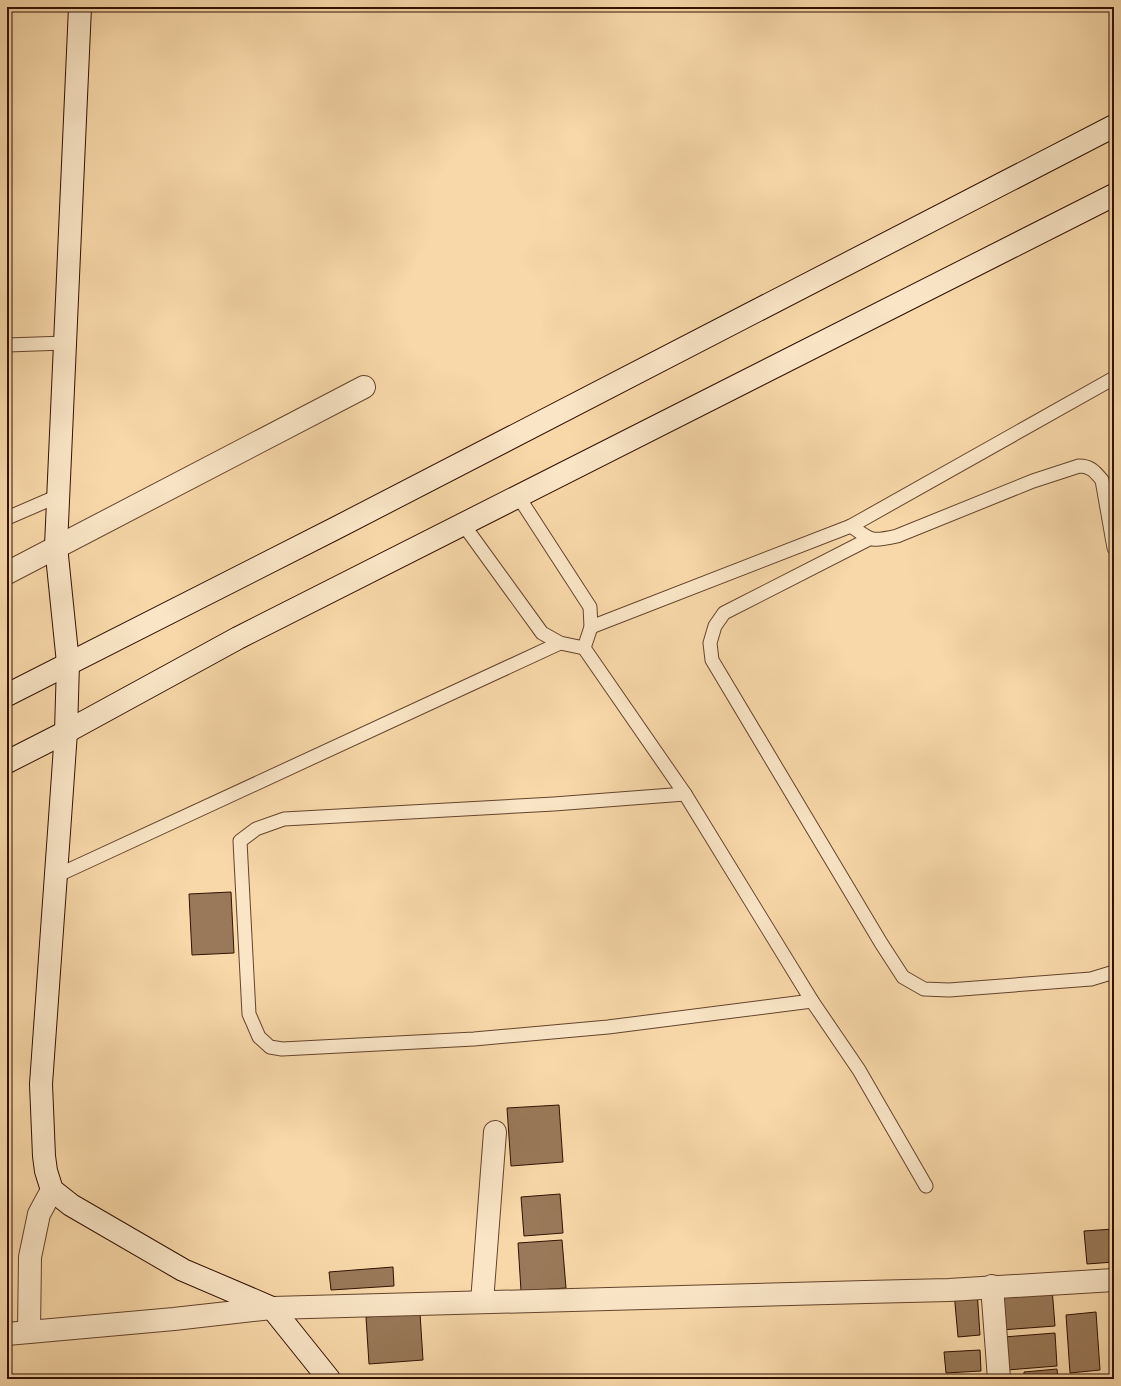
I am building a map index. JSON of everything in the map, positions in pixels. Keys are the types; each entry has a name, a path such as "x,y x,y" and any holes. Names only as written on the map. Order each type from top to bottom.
{"street":[{"path":"80,7 56,546 68,664 66,732 41,1084 46,1171 52,1190 71,1205 183,1270 272,1308 329,1379"},
{"path":"7,695 338,527 1114,126"},
{"path":"7,762 66,732 238,638 1114,194"},
{"path":"7,573 56,546 364,387"},
{"path":"482,1302 495,1132"},
{"path":"29,1332 30,1257 39,1214 52,1190"},
{"path":"7,1334 174,1319 272,1308 954,1290 992,1286 1114,1280"},
{"path":"992,1286 998,1379"}],"lane":[{"path":"7,345 65,343"},
{"path":"591,627 851,526 1114,378"},
{"path":"851,526 869,539 881,540 897,536 1033,481 1080,466 1087,466 1102,480 1114,548"},
{"path":"7,518 58,496"},
{"path":"518,496 590,607 591,627 584,648"},
{"path":"463,524 542,632 560,643 584,648 685,794 812,1001 859,1070 926,1186"},
{"path":"869,539 724,613 715,626 710,643 712,660 881,943 904,977 924,989 948,990 1091,979 1114,972"},
{"path":"56,876 560,643"},
{"path":"685,794 554,804 284,819 256,829 240,841 249,1014 259,1037 270,1047 282,1049 474,1039 608,1027 812,1001"}],"building":[{"path":"231,892 234,953 192,955 189,894"},
{"path":"559,1105 563,1162 511,1166 507,1108"},
{"path":"560,1194 563,1233 524,1236 521,1197"},
{"path":"1114,1229 1114,1262 1087,1264 1084,1231"},
{"path":"562,1240 566,1288 521,1291 518,1243"},
{"path":"393,1267 394,1286 331,1290 329,1272"},
{"path":"1052,1288 1055,1326 1001,1330 998,1291"},
{"path":"977,1290 980,1335 958,1337 954,1292"},
{"path":"1096,1312 1100,1370 1070,1373 1066,1315"},
{"path":"420,1313 423,1360 369,1364 366,1317"},
{"path":"1055,1333 1057,1366 1007,1370 1004,1337"},
{"path":"980,1350 981,1371 946,1373 944,1352"},
{"path":"1057,1369 1058,1379 1024,1379 1024,1372"}]}
